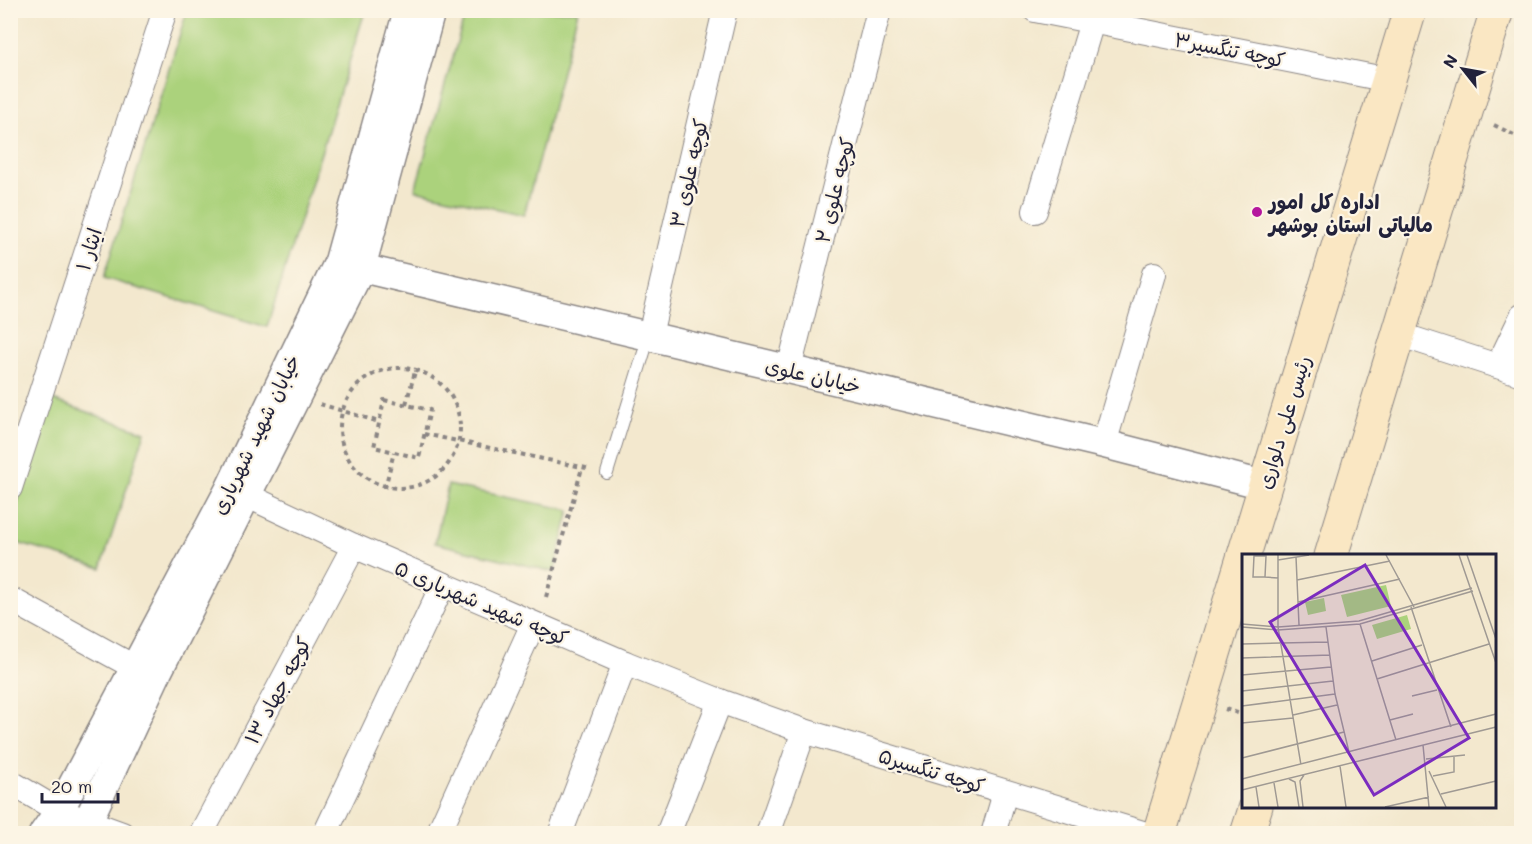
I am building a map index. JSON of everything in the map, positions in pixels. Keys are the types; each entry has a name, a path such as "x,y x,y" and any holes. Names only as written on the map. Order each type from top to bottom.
{"main road":[{"name":"رئیس علی دلواری","path":"1243,554 1410,10"},
{"path":"1332,554 1497,10"},
{"name":"رئیس علی دلواری","path":"1158,834 1242,557"},
{"path":"1247,834 1256,808"}],"street":[{"name":"ایثار ۱","path":"10,488 165,10"},
{"name":"خیابان شهید شهریاری","path":"51,822 229,490 339,261 408,10"},
{"name":"خیابان شهید شهریاری","path":"83,828 157,673 361,268 431,10"},
{"name":"کوچه علوی ۳","path":"650,335 725,10"},
{"name":"کوچه علوی ۲","path":"789,369 879,10"},
{"name":"کوچه تنگسیر۳","path":"1035,10 1389,80"},
{"path":"1035,211 1092,22"},
{"name":"خیابان علوی","path":"361,268 1104,444 1264,485"},
{"path":"1104,444 1154,274"},
{"path":"1498,366 1521,316"},
{"path":"1398,334 1521,375"},
{"name":"کوچه شهید شهریاری ۵","path":"248,496 354,546 533,624 720,701"},
{"name":"کوچه جهاد ۱۳","path":"201,834 354,546"},
{"path":"325,834 444,584"},
{"path":"10,599 134,667"},
{"path":"438,834 533,624"},
{"path":"560,834 625,663"},
{"path":"668,834 720,701"},
{"name":"کوچه تنگسیر۵","path":"720,701 804,731 1146,834"},
{"path":"768,834 804,731"},
{"path":"10,782 51,822 122,834"},
{"path":"993,834 1005,793"}],"lane":[{"path":"607,473 650,335"}],"path":[{"path":"1494,125 1521,139"},
{"path":"406,404 416,368"},
{"path":"416,368 444,384 459,410 460,442 445,470 417,487 385,488 357,472 341,443 342,411 358,384 385,369 416,368"},
{"path":"384,400 430,410 418,458 374,447 379,422 384,400"},
{"path":"314,403 379,422"},
{"path":"424,434 607,473"},
{"path":"385,488 394,452"},
{"path":"546,597 582,468"}],"green space":[{"path":"187,11 365,11 267,327 104,278"},
{"path":"466,11 578,11 524,215 415,190"},
{"path":"50,399 145,432 101,568 11,541 11,522"},
{"path":"448,485 570,510 554,572 435,543"}],"place":[{"name":"اداره کل امور مالیاتی استان بوشهر","path":"1257,212"}]}
